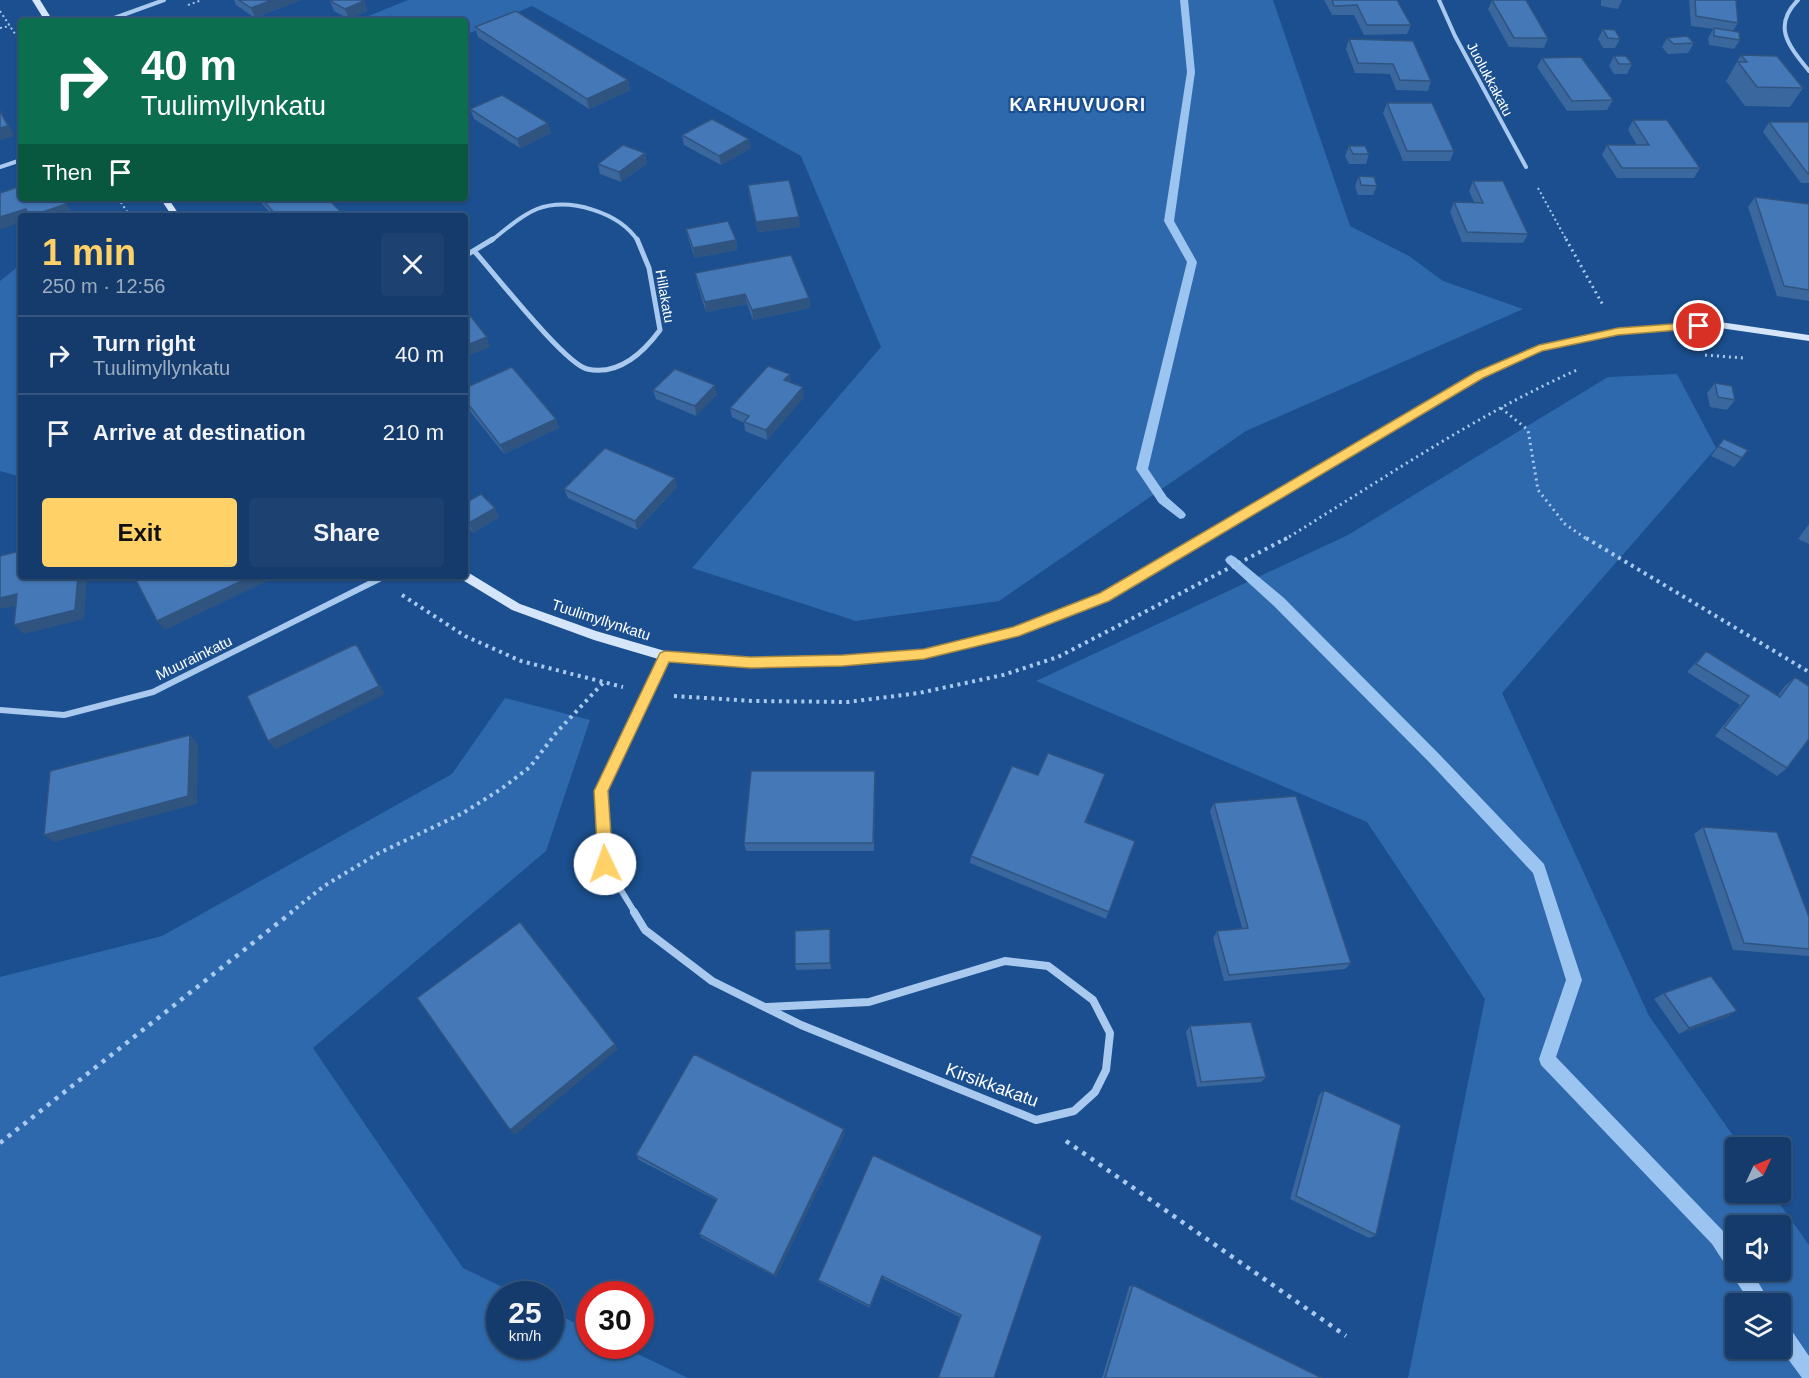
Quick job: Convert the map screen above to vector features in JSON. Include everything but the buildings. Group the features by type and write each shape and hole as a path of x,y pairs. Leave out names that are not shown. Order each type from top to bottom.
{"street":[{"path":"36,0 47,18"},
{"path":"114,18 164,0"},
{"name":"Juolukkakatu","path":"1439,0 1455,36 1526,167"},
{"path":"1798,0 1787,8 1783,22 1788,45 1809,71"},
{"path":"0,167 18,161"},
{"name":"Hillakatu","path":"468,255 513,223 548,206 582,207 610,216 637,237 647,260 657,302 660,330 648,346 619,368 586,369 561,351 475,252"},
{"name":"Tuulimyllynkatu","path":"468,578 516,607 594,635 665,656 750,662 843,660 924,654 1014,632 1104,597 1479,375 1539,348 1618,331 1720,324 1809,338"},
{"name":"Muurainkatu","path":"0,710 64,715 153,692 381,579"},
{"name":"Kirsikkakatu","path":"665,656 601,791 605,864 645,930 712,981 801,1025 1036,1120 1074,1111 1095,1092 1106,1070 1110,1033 1093,1000 1048,966 1005,961 869,1002 767,1007"}],"path":[{"path":"0,10 18,38"},
{"path":"0,28 10,26"},
{"path":"1526,167 1618,331"},
{"path":"1700,355 1748,358"},
{"path":"384,579 465,636 521,661 646,693 753,701 848,702 929,691 1003,675 1058,657 1279,543 1501,408 1581,368"},
{"path":"1501,408 1528,430 1538,490 1565,524 1601,549 1809,672"},
{"path":"0,1143 324,886 377,854 463,813 530,767 556,733 604,682"},
{"path":"1036,1120 1346,1336"}],"shaded area":[{"path":"408,0 1273,0 1350,226 1409,256 1443,281 1523,309 1246,431 999,601 856,621 692,568 881,347 801,156 532,6 468,34 468,18 363,18"},
{"path":"18,266 18,476 0,471 0,281"},
{"path":"1677,374 1716,448 1502,693 1649,1016 1734,1137 1725,1137 1725,1203 1779,1203 1788,1215 1725,1215 1725,1281 1791,1281 1791,1220 1809,1245 1809,1378 1408,1378 1485,999 1367,822 1036,681 1348,535 1608,377"},
{"path":"505,698 590,720 546,851 313,1048 463,1268 490,1281 486,1281 486,1359 564,1359 564,1318 576,1324 576,1359 648,1359 688,1378 0,1378 0,977 162,936 452,774"}],"waterway":[{"path":"1180,515 1163,500 1142,469 1192,262 1169,221 1191,72 1184,0"},
{"path":"1231,560 1279,602 1435,759 1539,869 1574,980 1547,1059 1718,1238 1725,1248"},
{"path":"1747,1281 1755,1293"},
{"path":"1791,1347 1809,1372"}],"district":[{"name":"KARHUVUORI","path":"1078,105"}],"route":[{"path":"605,864 601,791 665,656 750,662 843,660 924,654 1014,632 1104,597 1479,375 1539,348 1618,331 1699,326"}]}
